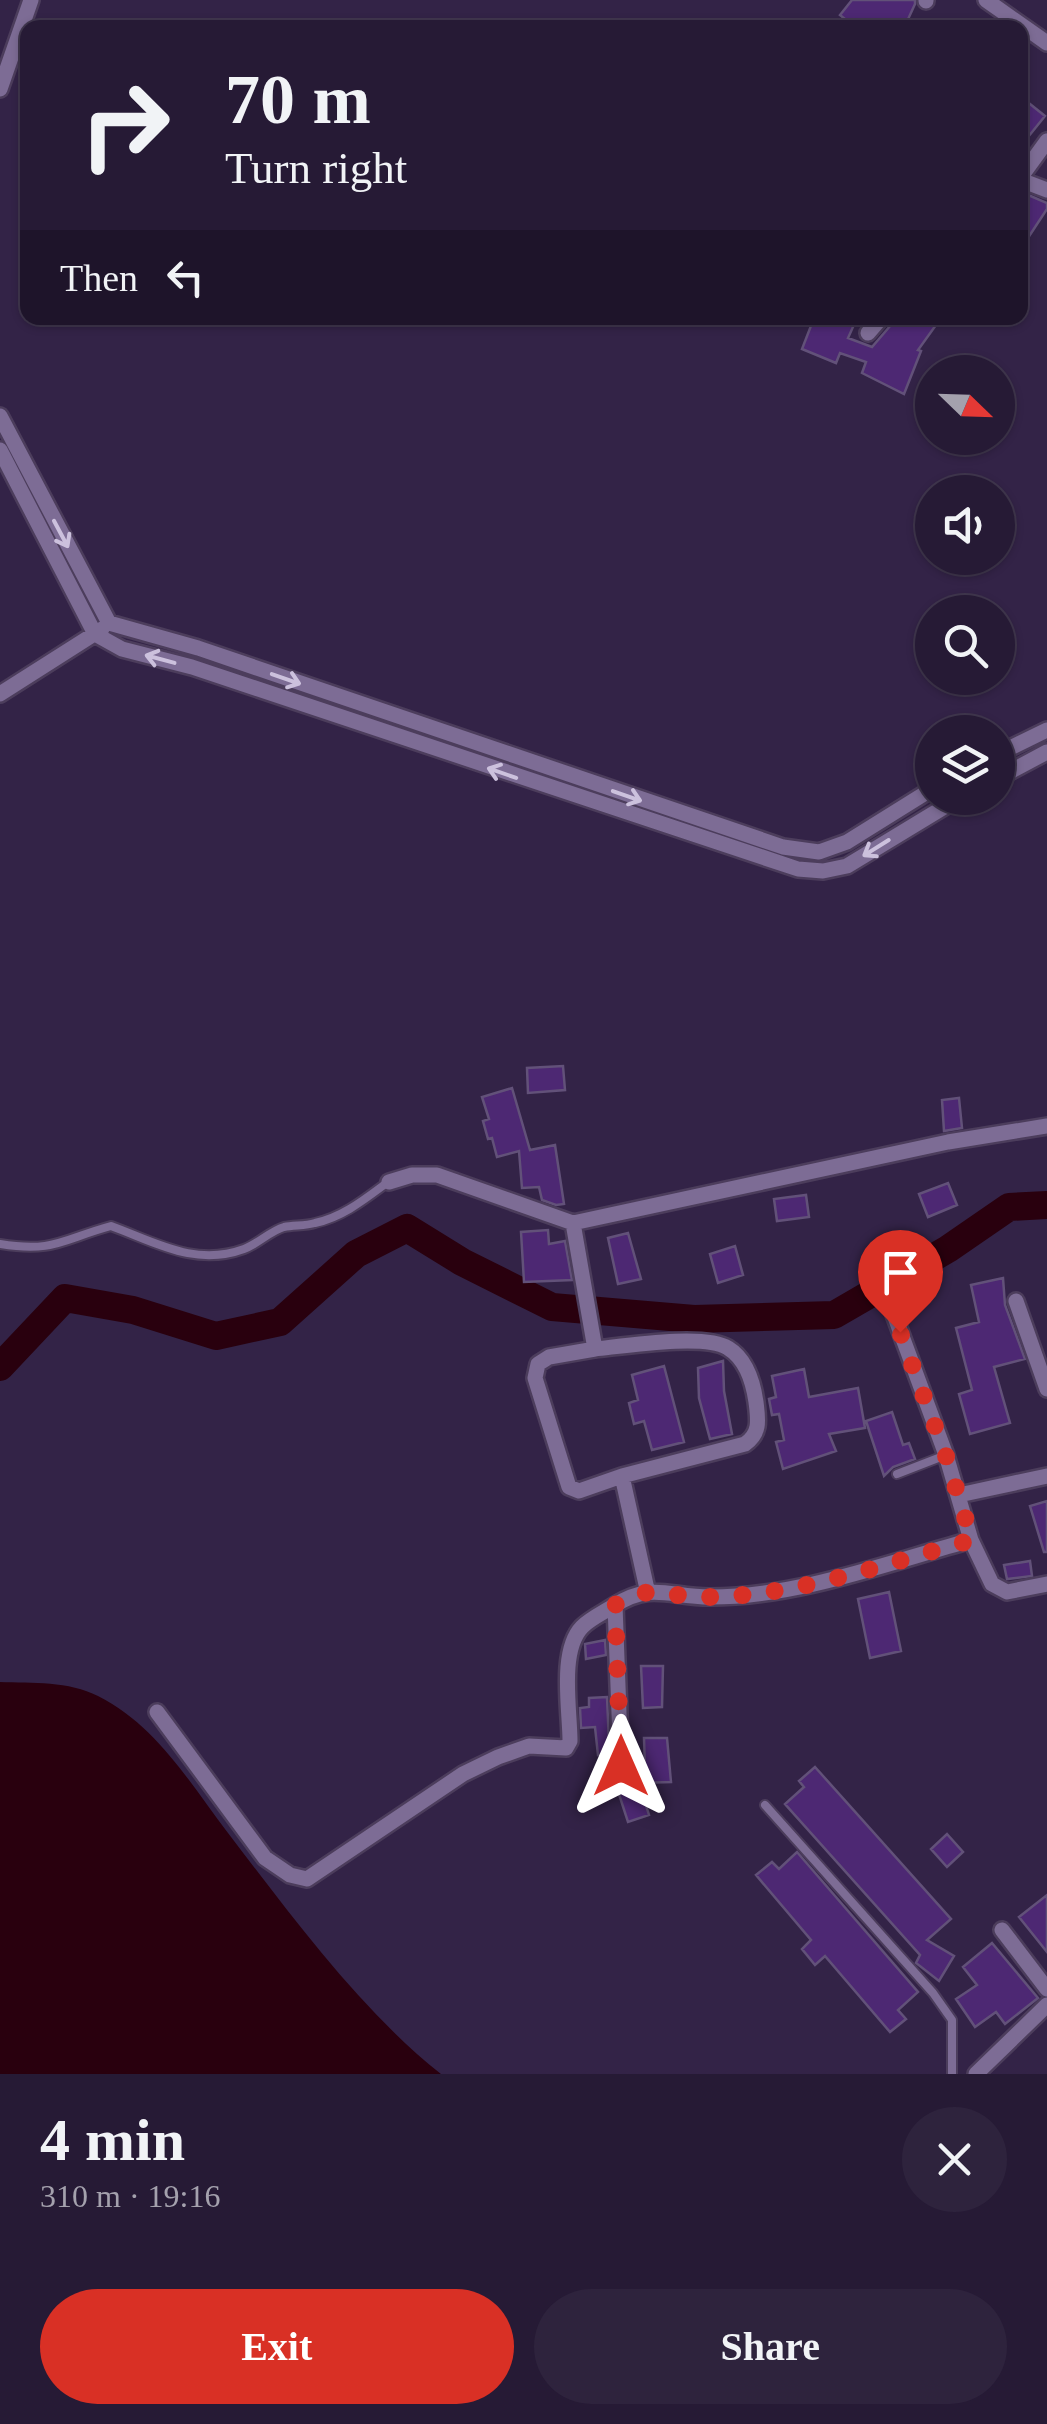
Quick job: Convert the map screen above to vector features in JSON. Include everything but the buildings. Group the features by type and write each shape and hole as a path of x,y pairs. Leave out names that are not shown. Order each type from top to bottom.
{"street":[{"path":"986,0 1014,20"},
{"path":"0,89 20,35"},
{"path":"0,42 17,45"},
{"path":"1028,169 1047,141"},
{"path":"868,334 875,325"},
{"path":"0,416 23,477 95,634 122,649 192,668 798,869 823,871 847,866 927,815"},
{"path":"0,450 23,477 109,622 198,648 783,847 819,852 848,842 915,800"},
{"path":"0,488 23,477"},
{"path":"0,694 109,622"},
{"path":"192,668 198,648"},
{"path":"1015,746 1047,730"},
{"path":"1015,769 1047,752"},
{"path":"558,792 565,774"},
{"path":"388,1182 412,1174 437,1175 573,1223 948,1142 1047,1126"},
{"path":"573,1223 595,1349"},
{"path":"889,1301 972,1540 992,1584 1007,1592 1047,1584"},
{"path":"1016,1301 1047,1389"},
{"path":"680,1341 720,1344 742,1360 754,1383 759,1422 752,1439 579,1490 569,1487 535,1378 538,1364 549,1357 595,1349 680,1341"},
{"path":"622,1476 647,1590"},
{"path":"959,1495 1047,1476"},
{"path":"157,1712 265,1858 290,1875 307,1879 463,1774 529,1746 566,1748 570,1741 572,1640 584,1624 615,1605 647,1590 680,1596 735,1597 781,1590 972,1540"},
{"path":"615,1605 621,1766"},
{"path":"1002,1930 1047,1989"},
{"path":"976,2074 1047,2006"}],"lane":[{"path":"0,1244 29,1249 55,1246 111,1226 169,1250 216,1255 242,1250 288,1226 313,1224 340,1215 388,1182"},
{"path":"897,1474 946,1456"},
{"path":"765,1806 934,1993 952,2020 952,2074"}],"shaded area":[{"path":"0,1682 50,1684 98,1696 119,1708 155,1739 328,1960 383,2021 441,2074 0,2074"}],"waterway":[{"path":"0,1367 65,1298 133,1310 216,1336 280,1322 356,1254 407,1228 462,1262 552,1307 694,1319 834,1315 948,1249 1009,1207 1047,1205"}],"route":[{"path":"621,1766 615,1605 647,1590 690,1597 735,1597 781,1590 972,1540 900,1332"}]}
